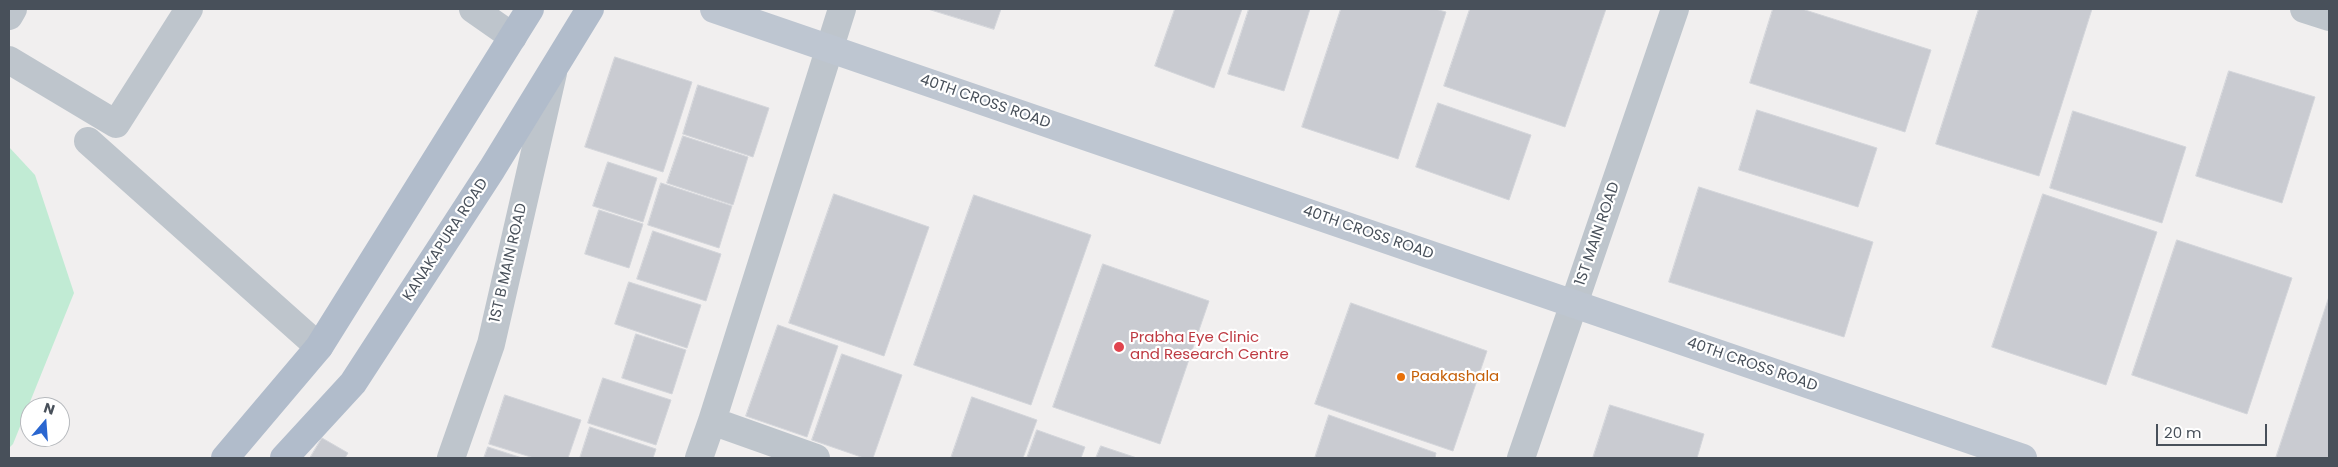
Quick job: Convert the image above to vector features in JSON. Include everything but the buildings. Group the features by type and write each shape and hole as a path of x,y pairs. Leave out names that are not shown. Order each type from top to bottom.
{"main road":[{"path":"225,458 319,348 530,9"},
{"name":"KANAKAPURA ROAD","path":"284,458 353,383 492,168 590,9"}],"street":[{"path":"9,16 13,9"},
{"path":"9,60 116,124 190,9"},
{"path":"473,9 514,37"},
{"name":"40TH CROSS ROAD","path":"714,9 2023,458"},
{"path":"698,458 712,421 828,48 842,9"},
{"name":"1ST MAIN ROAD","path":"1521,458 1675,9"},
{"path":"2304,9 2329,17"},
{"name":"1ST B MAIN ROAD","path":"451,458 491,344 555,65"},
{"path":"88,141 319,348"},
{"path":"712,421 816,458"}],"green space":[{"path":"9,147 35,175 74,293 32,397 20,397 20,427 13,444 9,448"}],"place":[{"name":"Prabha Eye Clinic and Research Centre","path":"1119,347"},
{"name":"Paakashala","path":"1401,377"}]}
